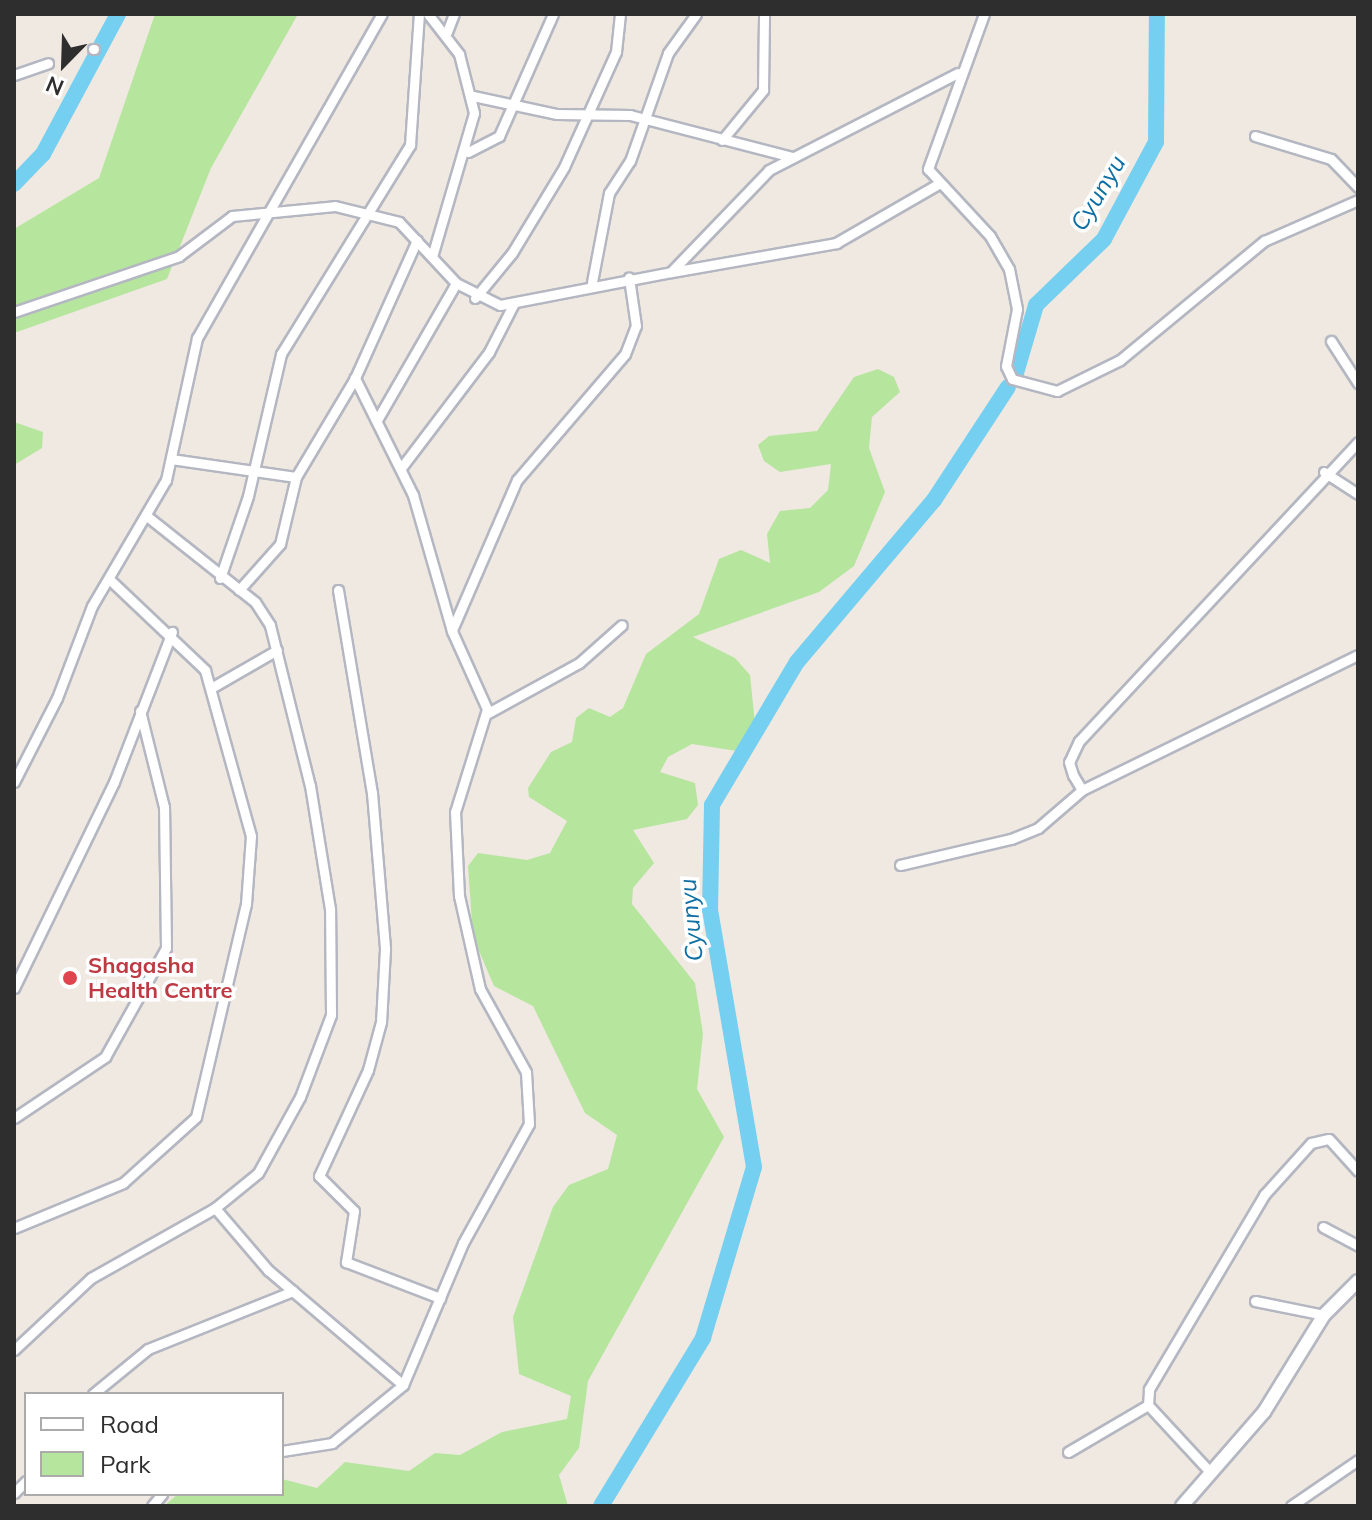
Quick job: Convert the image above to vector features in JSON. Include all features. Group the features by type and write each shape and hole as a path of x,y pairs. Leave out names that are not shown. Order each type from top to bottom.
{"main road":[{"path":"1182,1506 1264,1412 1324,1315 1358,1281"}],"street":[{"path":"14,782 110,580 148,517 171,459 197,338 382,14"},
{"path":"220,578 281,354 375,211 415,127 419,14"},
{"path":"428,14 447,32 473,96 468,152 432,257"},
{"path":"447,32 454,14"},
{"path":"468,152 494,142 516,105 553,14"},
{"path":"475,298 554,186 583,116 616,52 620,14"},
{"path":"592,282 609,193 630,161 641,117 668,53 696,14"},
{"path":"722,140 763,90 764,14"},
{"path":"984,14 958,73 929,156 938,184 990,236 1009,269 1017,309 1007,375 1048,392 1120,360 1290,225 1358,200"},
{"path":"14,75 48,63"},
{"path":"671,272 769,170 958,73"},
{"path":"473,96 583,116 641,117 792,157"},
{"path":"1255,136 1331,159 1358,187"},
{"path":"14,312 179,256 232,216 335,206 375,211 417,240 456,283 475,298 513,305 592,282 671,272 836,243 938,184"},
{"path":"239,590 284,536 296,477 355,378 417,240"},
{"path":"452,631 517,480 625,354 636,326 629,278"},
{"path":"377,420 456,283"},
{"path":"401,468 489,352 513,305"},
{"path":"1331,341 1358,383"},
{"path":"284,1451 332,1443 403,1385 440,1298 529,1124 526,1072 480,989 459,896 455,812 488,713 452,631 401,468 355,378"},
{"path":"1082,790 1071,751 1324,472 1358,442"},
{"path":"171,459 296,477"},
{"path":"1324,472 1358,494"},
{"path":"14,1350 91,1278 215,1208 267,1162 331,1015 330,909 277,650 263,612 148,517"},
{"path":"14,1228 123,1183 174,1141 201,1103 246,904 251,836 211,688 200,660 110,580"},
{"path":"338,590 372,793 385,949 381,1022 368,1070 319,1176 354,1211 346,1262 440,1298"},
{"path":"488,713 579,663 622,625"},
{"path":"14,988 140,711 172,632"},
{"path":"211,688 277,650"},
{"path":"900,865 1011,839 1038,828 1082,790 1358,655"},
{"path":"14,1118 105,1057 166,948 163,794 140,711"},
{"path":"1211,1473 1148,1405 1149,1389 1279,1177 1323,1137 1358,1171"},
{"path":"215,1208 293,1291 403,1385"},
{"path":"1323,1227 1358,1246"},
{"path":"95,1392 148,1349 293,1291"},
{"path":"1255,1301 1324,1315"},
{"path":"1068,1452 1148,1405"},
{"path":"1291,1506 1358,1460"}],"green space":[{"path":"155,14 298,14 211,168 167,279 14,333 14,229 99,178"},
{"path":"878,369 894,377 900,392 872,417 869,448 885,492 854,566 819,592 693,637 735,658 750,675 757,743 743,752 692,744 668,757 660,772 695,783 698,805 687,819 633,830 654,863 633,888 632,904 695,983 703,1034 697,1089 724,1137 588,1381 579,1448 559,1475 568,1506 164,1506 176,1496 284,1496 284,1480 317,1488 345,1462 409,1471 435,1453 460,1455 502,1432 567,1419 571,1396 519,1374 513,1317 553,1207 569,1185 608,1169 617,1135 585,1113 533,1006 494,986 473,937 468,866 478,853 527,860 550,853 567,821 529,797 528,788 551,752 572,742 576,718 589,708 610,717 623,708 646,654 699,614 719,559 741,550 770,563 767,534 780,511 810,508 828,490 831,464 780,472 764,461 758,445 769,436 817,431 854,377"},
{"path":"14,422 43,432 42,448 14,465"}],"waterway":[{"path":"14,184 43,154 118,14"},
{"name":"Cyunyu","path":"1016,373 1036,305 1104,239 1156,142 1157,14"},
{"name":"Cyunyu","path":"601,1506 703,1338 754,1167 710,910 712,805 797,662 934,500 1008,387"}],"place":[{"name":"Shagasha Health Centre","path":"70,978"}]}
